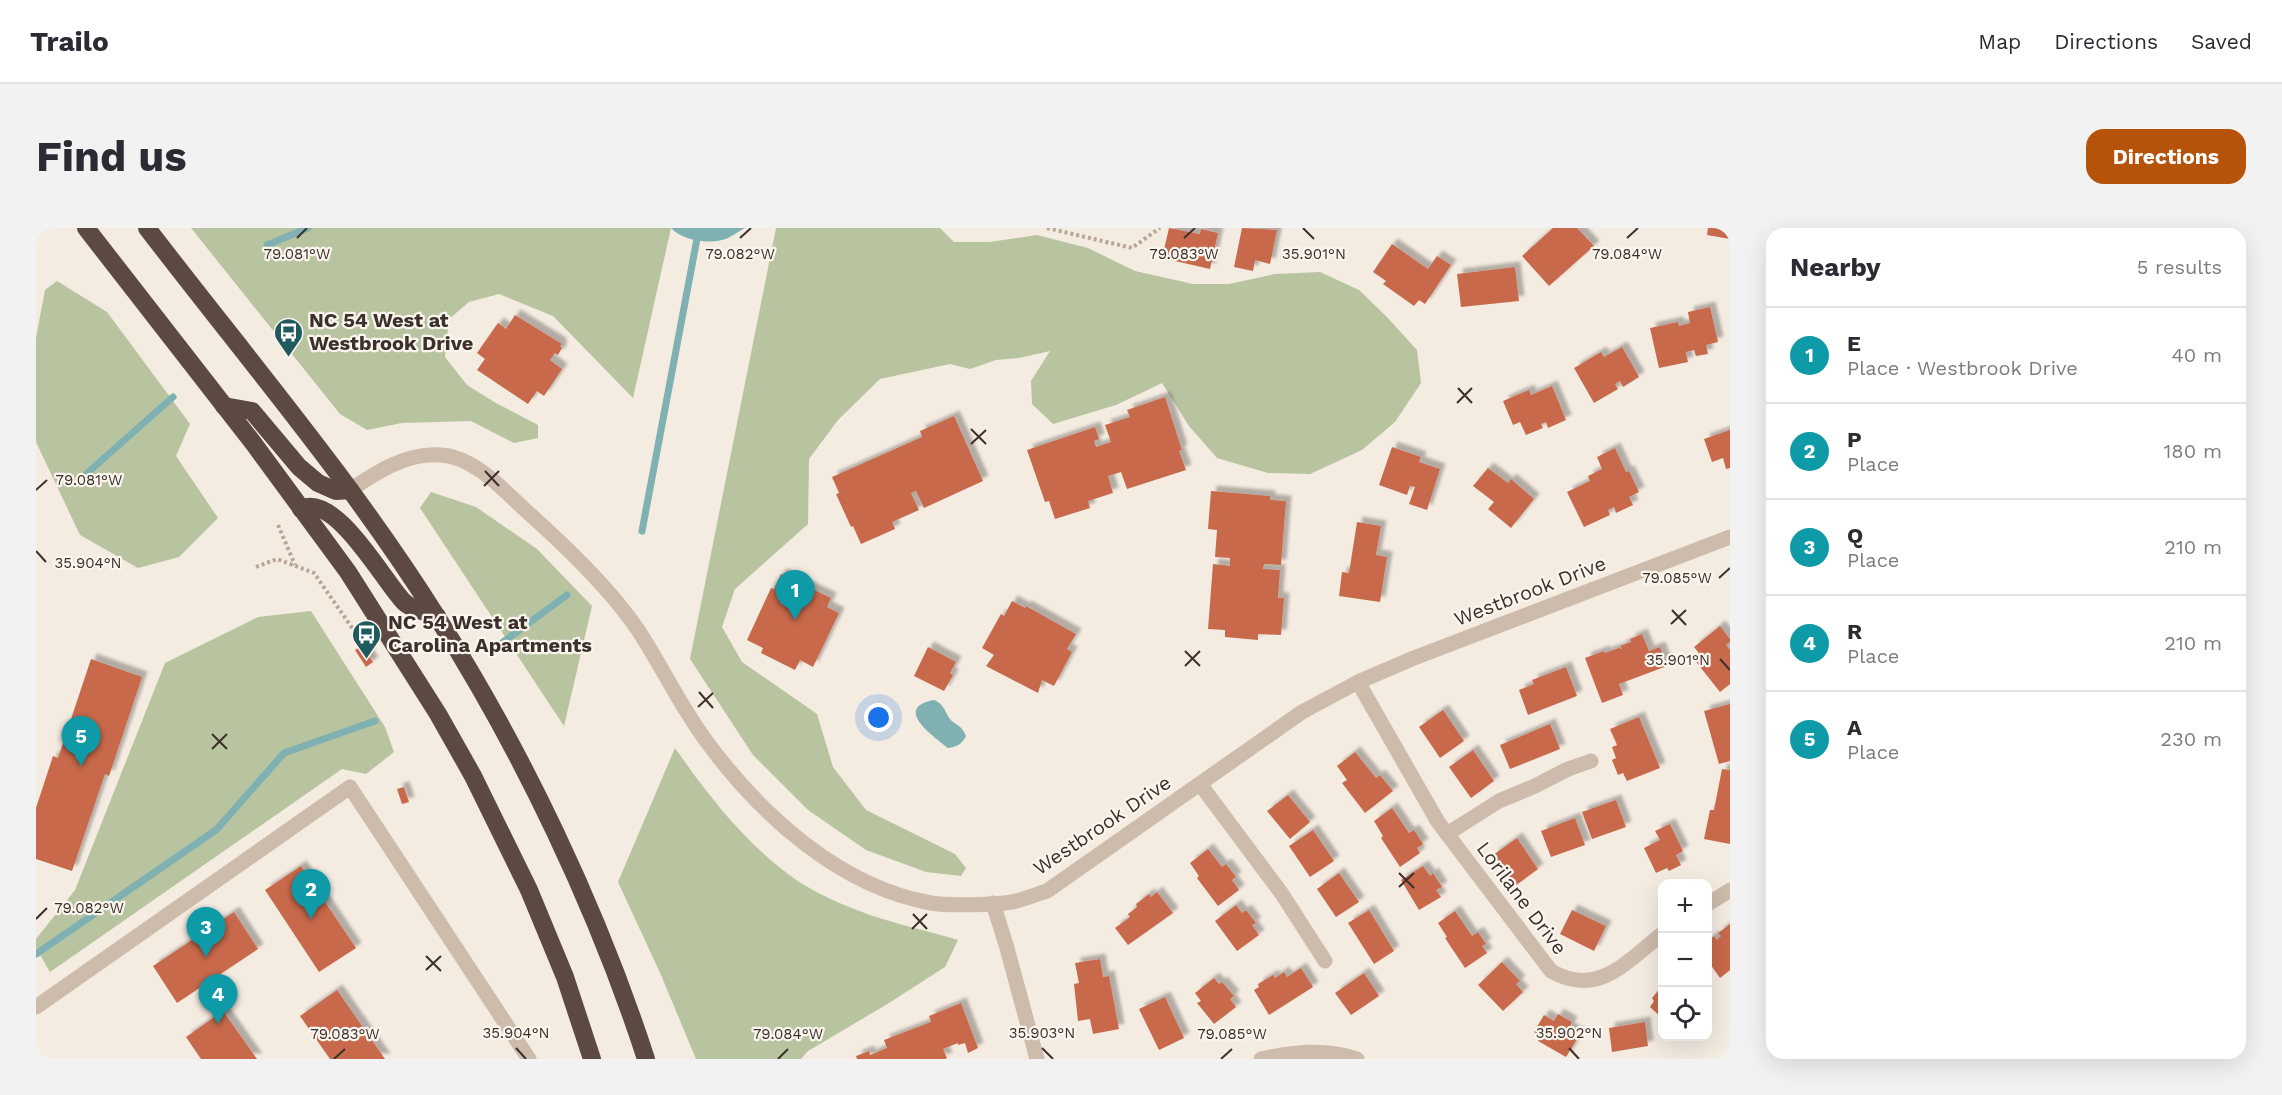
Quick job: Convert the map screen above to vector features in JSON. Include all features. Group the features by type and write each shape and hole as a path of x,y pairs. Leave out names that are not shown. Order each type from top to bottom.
{"highway":[{"path":"86,228 301,509 354,581 402,654 459,750 529,890 565,977 592,1059"},
{"path":"147,228 350,490 437,616 515,753 586,899 646,1059"},
{"path":"224,406 252,411 299,467 318,483 336,491 350,490"},
{"path":"301,509 316,507 332,515 353,537 405,604 437,616"}],"street":[{"name":"Westbrook Drive","path":"350,490 382,469 404,460 441,454 466,461 500,486 564,545 600,584 637,629 708,744 740,783 793,833 833,862 872,885 932,903 1014,902 1047,891 1302,712 1358,682 1414,658 1730,537"},
{"name":"Lorilane Drive","path":"1358,682 1438,822 1551,971 1574,982 1594,981 1608,975 1658,937"},
{"name":"Lorilane Drive","path":"1447,834 1499,801 1568,769 1591,761"},
{"path":"1200,784 1282,894 1325,962"},
{"path":"36,1007 350,787 529,1059"},
{"path":"1712,901 1730,890"},
{"path":"993,903 1037,1059"},
{"path":"1261,1059 1289,1053 1316,1052 1357,1059"}],"path":[{"path":"1047,228 1132,248 1160,228"},
{"path":"278,525 295,566"},
{"path":"256,567 277,559 314,573 373,658"}],"green space":[{"path":"191,228 671,228 633,398 553,316 499,294 469,302 449,319 445,357 467,385 538,425 538,438 514,443 471,421 402,423 367,430 340,414"},
{"path":"776,228 940,228 954,242 990,242 1037,235 1088,248 1135,271 1193,284 1229,284 1275,274 1320,272 1359,290 1417,350 1421,383 1395,422 1362,450 1310,474 1268,473 1217,458 1189,426 1162,383 1116,405 1053,424 1032,404 1031,381 1050,351 1019,358 996,360 970,369 950,364 880,379 838,420 809,459 808,524 735,589 722,627 742,662 817,714 833,767 866,810 955,854 966,868 961,876 926,872 866,850 808,810 753,755 690,659"},
{"path":"57,281 107,312 190,424 176,456 218,518 179,557 138,568 80,535 36,442 36,338 45,290"},
{"path":"431,492 476,507 537,549 592,606 564,726 420,508"},
{"path":"311,611 385,727 394,752 366,774 342,769 50,972 36,948 36,939 75,890 165,663 258,617"},
{"path":"675,748 713,799 741,831 797,881 828,898 870,915 958,940 945,967 808,1051 801,1059 696,1059 661,975 618,882"}],"water":[{"path":"671,228 745,228 722,240 706,241 690,239"},
{"path":"934,700 965,733 966,736 957,746 948,748 927,731 916,716 916,709"}],"building":[{"path":"1169,228 1200,234 1201,229 1218,233 1210,269 1162,258"},
{"path":"1242,228 1277,230 1270,264 1255,260 1253,271 1234,267"},
{"path":"1553,228 1577,228 1594,246 1549,286 1522,256"},
{"path":"1708,228 1730,228 1730,239 1707,235"},
{"path":"1392,244 1428,269 1437,256 1451,265 1425,304 1419,300 1414,306 1383,284 1386,281 1373,272"},
{"path":"1515,267 1519,301 1461,307 1457,274"},
{"path":"1710,307 1718,342 1706,345 1708,354 1696,356 1694,350 1686,352 1688,362 1659,368 1650,328 1678,322 1679,326 1690,323 1688,312"},
{"path":"515,315 562,344 558,355 555,353 550,360 562,369 544,396 537,391 528,404 477,370 485,359 477,353 498,323 506,329"},
{"path":"1622,347 1639,377 1623,387 1620,381 1615,384 1618,389 1594,403 1574,368 1601,352 1604,357"},
{"path":"1552,386 1566,420 1548,428 1546,422 1541,424 1543,428 1526,435 1520,422 1513,425 1503,401 1529,390 1531,395"},
{"path":"1165,397 1186,470 1127,489 1121,472 1108,476 1113,493 1088,501 1090,508 1055,519 1049,501 1045,502 1027,450 1095,427 1099,439 1094,441 1096,447 1111,442 1105,425 1130,417 1127,410"},
{"path":"954,416 983,481 924,508 916,491 911,493 919,510 892,522 895,529 861,544 836,494 839,493 832,477 922,437 920,431"},
{"path":"1730,430 1730,468 1726,469 1723,458 1712,462 1704,439"},
{"path":"1392,447 1421,457 1419,462 1440,469 1427,510 1409,504 1415,487 1410,486 1407,495 1379,485"},
{"path":"1615,448 1626,472 1629,471 1639,492 1629,497 1633,505 1616,513 1614,507 1608,510 1610,515 1584,527 1567,492 1590,481 1588,476 1602,469 1597,457"},
{"path":"1488,468 1508,483 1511,479 1534,499 1511,528 1488,509 1494,502 1473,486"},
{"path":"1211,491 1270,496 1270,500 1286,501 1281,565 1264,564 1263,569 1280,570 1278,598 1284,598 1281,635 1258,634 1258,640 1225,637 1225,630 1208,629 1213,564 1230,566 1230,558 1215,557 1217,530 1208,529"},
{"path":"1357,522 1381,526 1376,555 1387,557 1380,602 1339,596 1342,572 1349,573"},
{"path":"781,574 831,598 827,607 839,613 813,667 800,660 795,670 761,653 763,648 747,640 771,588 774,589"},
{"path":"1012,601 1025,608 1026,606 1076,634 1067,649 1072,652 1054,686 1042,680 1038,693 986,666 994,655 982,648 1001,614 1004,616"},
{"path":"1720,626 1730,639 1726,645 1730,650 1730,684 1720,692 1693,658 1699,653 1694,647"},
{"path":"1642,634 1649,651 1660,647 1667,666 1619,684 1623,695 1602,703 1585,658 1604,651 1605,653 1622,649 1620,646"},
{"path":"362,646 373,662 366,667 355,650"},
{"path":"928,647 956,662 950,673 953,675 944,691 914,676"},
{"path":"91,659 142,677 109,776 105,774 72,871 36,859 36,808 53,756 58,758"},
{"path":"1566,667 1577,696 1528,715 1519,690 1534,684 1532,680"},
{"path":"1730,704 1730,761 1719,764 1704,711"},
{"path":"1443,710 1464,741 1440,758 1419,727"},
{"path":"1639,717 1660,768 1627,781 1623,773 1618,775 1612,760 1616,758 1612,747 1617,745 1610,729"},
{"path":"1550,724 1560,749 1510,769 1500,745"},
{"path":"1473,750 1494,781 1471,798 1449,767"},
{"path":"1355,752 1376,778 1380,775 1393,791 1365,813 1342,783 1347,780 1337,766"},
{"path":"1722,769 1730,770 1730,844 1704,839 1710,810 1714,810"},
{"path":"404,787 409,802 402,804 397,789"},
{"path":"1288,795 1310,822 1290,839 1267,811"},
{"path":"1616,800 1626,827 1592,839 1582,812"},
{"path":"1392,808 1409,833 1414,830 1423,844 1417,848 1420,853 1400,867 1381,838 1383,836 1374,821"},
{"path":"1575,818 1585,845 1551,857 1541,831"},
{"path":"1670,824 1683,851 1676,855 1681,865 1669,871 1667,868 1656,873 1644,848 1660,840 1655,831"},
{"path":"1313,830 1334,861 1310,877 1289,846"},
{"path":"1517,838 1538,869 1515,886 1493,855"},
{"path":"1208,849 1222,867 1226,864 1236,877 1232,880 1239,890 1218,906 1197,878 1199,876 1190,863"},
{"path":"301,866 356,948 319,972 265,890"},
{"path":"1423,866 1430,876 1433,873 1442,887 1436,890 1441,897 1419,910 1401,880"},
{"path":"1339,873 1359,902 1336,917 1317,889"},
{"path":"1157,892 1173,913 1128,945 1115,928 1130,917 1128,914 1137,907 1136,904 1149,894 1151,897"},
{"path":"1236,905 1242,913 1246,910 1256,923 1252,925 1259,935 1237,951 1215,921"},
{"path":"1369,910 1394,951 1374,964 1348,923"},
{"path":"1572,910 1606,926 1594,951 1560,934"},
{"path":"1455,911 1472,936 1478,932 1486,944 1482,946 1487,953 1465,968 1438,923"},
{"path":"234,912 258,949 177,1003 153,966"},
{"path":"1730,924 1730,970 1720,978 1712,967 1712,937 1714,936 1717,940 1721,936 1718,933"},
{"path":"1100,959 1103,977 1109,976 1119,1029 1093,1034 1090,1019 1078,1021 1074,984 1079,983 1075,963"},
{"path":"1502,962 1520,981 1516,984 1523,992 1503,1011 1478,985"},
{"path":"1301,968 1313,987 1269,1015 1254,990 1259,987 1258,984 1273,975 1275,978 1284,972 1287,977"},
{"path":"1364,973 1379,996 1351,1015 1335,993"},
{"path":"1214,978 1219,984 1222,982 1234,996 1230,999 1236,1007 1214,1024 1197,1003 1201,1001 1195,993"},
{"path":"337,990 385,1059 330,1059 300,1016"},
{"path":"1658,991 1658,1014 1650,1007 1654,1001 1652,998"},
{"path":"1165,997 1184,1038 1159,1050 1139,1009"},
{"path":"961,1003 978,1048 968,1053 965,1043 958,1045 958,1043 943,1049 947,1058 945,1059 857,1059 856,1056 869,1051 870,1055 887,1048 884,1040 931,1022 929,1016"},
{"path":"223,1011 257,1059 201,1059 186,1037"},
{"path":"1558,1014 1572,1022 1569,1028 1580,1034 1566,1057 1538,1041 1541,1036 1534,1032 1544,1015 1554,1021"},
{"path":"1645,1022 1648,1046 1612,1052 1609,1028"}],"waterway":[{"path":"267,245 308,228"},
{"path":"642,531 699,228"},
{"path":"85,475 173,397"},
{"path":"499,645 567,595"},
{"path":"36,954 216,830 284,753 375,721"}],"place":[{"name":"NC 54 West at Westbrook Drive","path":"288,358"},
{"name":"E","path":"795,620"},
{"name":"NC 54 West at Carolina Apartments","path":"367,660"},
{"name":"A","path":"81,766"},
{"name":"P","path":"311,919"},
{"name":"Q","path":"206,957"},
{"name":"R","path":"218,1024"}]}
